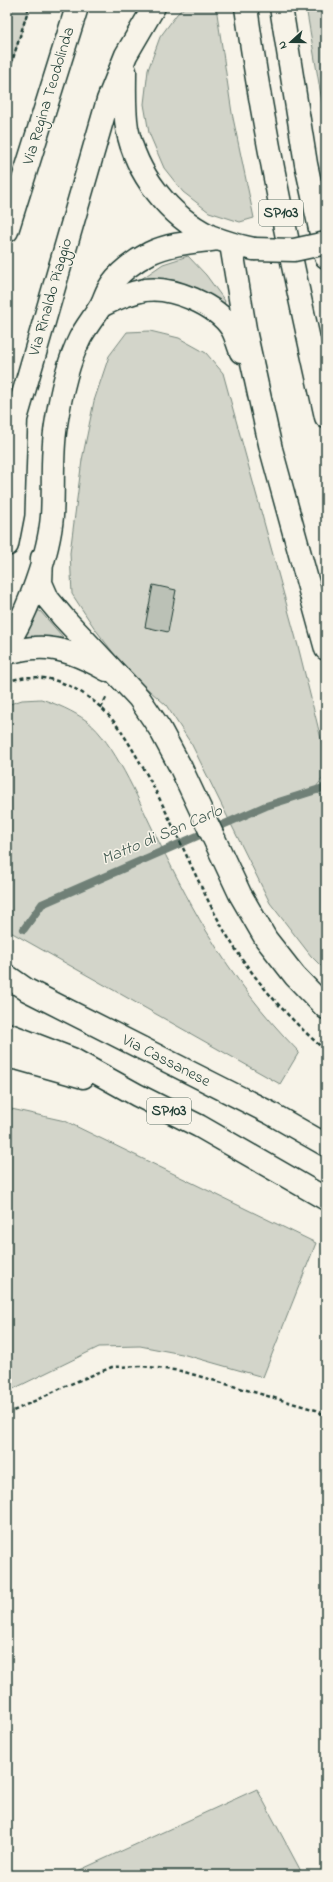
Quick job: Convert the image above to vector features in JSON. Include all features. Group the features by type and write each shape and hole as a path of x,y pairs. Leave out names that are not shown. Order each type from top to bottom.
{"main road":[{"name":"Via Regina Teodolinda","path":"7,231 77,7"},
{"name":"Via Rinaldo Piaggio","path":"7,545 14,514 16,419 108,100 126,55 154,7"},
{"name":"SP103","path":"246,7 261,109 281,210 326,417"},
{"name":"SP103","path":"281,7 304,156 326,257"},
{"path":"126,55 124,102 128,129 135,154 147,178 163,200 194,226 225,242 254,249 294,250 326,243"},
{"path":"7,644 24,612 49,536 52,516 53,455 56,426 61,399 80,338 101,306 109,287 118,275 146,255 176,245 225,242"},
{"path":"225,242 271,449 326,649"},
{"path":"101,306 128,294 158,290 188,297 202,303 213,310 231,329 259,395"},
{"path":"42,558 41,582 48,599 139,698 160,729 181,768 240,894 266,939 295,976 326,1008"},
{"path":"7,653 34,648 53,649 88,659 120,678"},
{"name":"Via Cassanese","path":"7,976 27,990 270,1113 326,1145"},
{"name":"SP103","path":"7,1034 72,1059 137,1095 198,1126 325,1199"},
{"path":"7,1057 67,1072 137,1095"}],"path":[{"path":"7,78 29,7"},
{"path":"9,682 31,677 51,680 65,684 84,694 101,708 115,723 128,741 171,820 195,871"},
{"path":"7,1414 68,1385 112,1367 142,1366 181,1371 316,1410 326,1416"}],"shaded area":[{"path":"7,7 29,7 7,78"},
{"path":"185,7 216,7 232,113 254,218 240,222 209,212 183,192 164,168 149,133 144,104 148,70 160,37 177,14"},
{"path":"306,7 326,7 326,125"},
{"path":"188,256 206,275 225,301 224,305 137,282 163,264"},
{"path":"150,331 179,338 206,353 223,373 298,646 326,759 326,774 313,791 326,797 326,971 311,956 270,903 192,745 166,705 128,672 95,629 72,594 70,553 82,460 94,401 109,356 127,332"},
{"path":"37,611 40,611 63,637 61,639 24,638"},
{"path":"41,699 65,708 87,721 97,730 116,757 133,787 186,894 217,948 249,995 299,1052 280,1084 7,930 7,705 22,700"},
{"path":"7,1108 65,1121 316,1243 263,1377 182,1354 140,1346 99,1347 7,1392"},
{"path":"257,1789 303,1875 69,1875"}],"building":[{"path":"153,585 176,590 168,632 145,627"}],"waterway":[{"name":"Matto di San Carlo","path":"24,929 42,904 266,806 326,787"}]}
